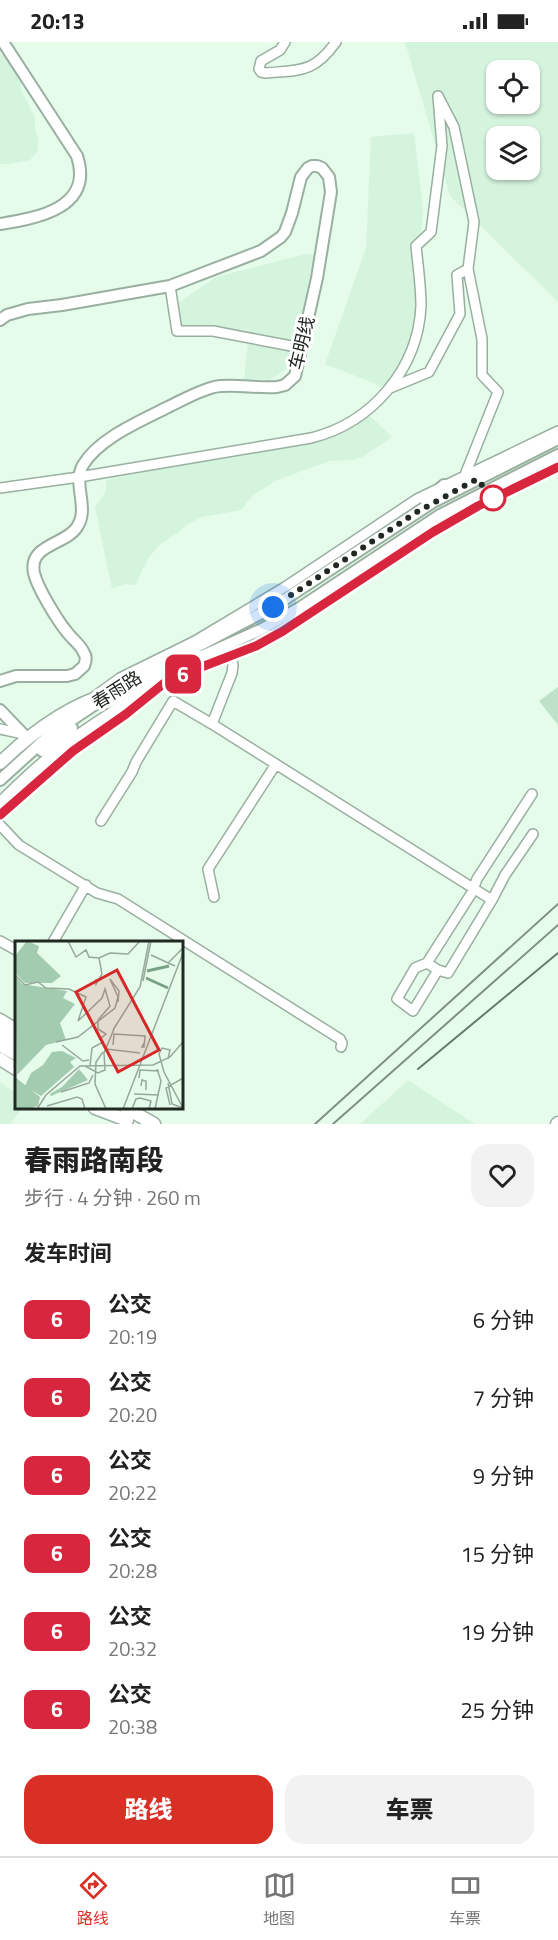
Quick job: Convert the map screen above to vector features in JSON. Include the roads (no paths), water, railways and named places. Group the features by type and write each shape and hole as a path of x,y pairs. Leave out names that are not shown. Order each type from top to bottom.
{"highway":[{"path":"0,804 33,772 66,745 200,657"},
{"path":"0,763 28,734 89,699 111,693"},
{"path":"0,1020 15,1026"},
{"path":"0,1033 15,1041"},
{"path":"0,1045 15,1053"},
{"path":"0,1059 15,1068"},
{"path":"105,1109 129,1114"},
{"path":"113,1109 154,1124"}],"main road":[{"path":"0,224 36,218 60,206 76,191 82,171 78,156 3,42"},
{"name":"车明线","path":"0,320 28,309 170,286 249,257 282,237 288,228 301,177 312,166 322,168 329,177 331,192 317,278 295,376 285,385 268,388 220,386 198,392 114,436 88,459 79,477"},
{"name":"春雨路","path":"0,780 52,734 111,693 298,592 402,521 450,493 558,439"},
{"name":"春雨路","path":"0,790 35,757 95,712 137,686 270,625 432,520 558,455"},
{"path":"0,681 16,676 67,676 75,674 86,661 83,649 66,632 33,571 38,553 72,533 80,522 82,508 79,477"},
{"path":"402,521 444,485"},
{"path":"195,641 236,627"},
{"path":"0,710 28,734"}],"street":[{"path":"285,42 280,50 261,61 259,69 261,72 305,69 319,62 336,42"},
{"path":"0,488 290,443 328,434 366,412 390,388 410,353 419,321 420,288 416,246 431,232 442,146 438,96 454,127 474,222 468,269 482,339 482,375 498,392 465,475"},
{"path":"390,388 429,372 460,314 457,275 468,269"},
{"path":"170,286 177,331 213,331 302,348"},
{"path":"89,699 120,678 195,641 285,587 397,511 444,485 558,431"},
{"path":"0,814 73,751 126,714 168,680 256,646 303,619 394,556 447,523 558,467"},
{"path":"212,724 232,673 231,654"},
{"path":"101,821 173,701 492,900"},
{"path":"0,729 28,734"},
{"path":"0,756 28,734"},
{"path":"214,897 208,869 276,764"},
{"path":"438,970 413,1011 397,999 415,968 427,963 532,794"},
{"path":"0,825 19,845 97,893 118,899 340,1039 341,1047"},
{"path":"427,963 448,973 505,875 533,834"},
{"path":"54,941 86,885"},
{"path":"0,941 15,949"}],"waterway":[{"path":"418,1069 558,953"}],"railway":[{"path":"315,1124 558,904"},
{"path":"333,1124 558,925"}]}
